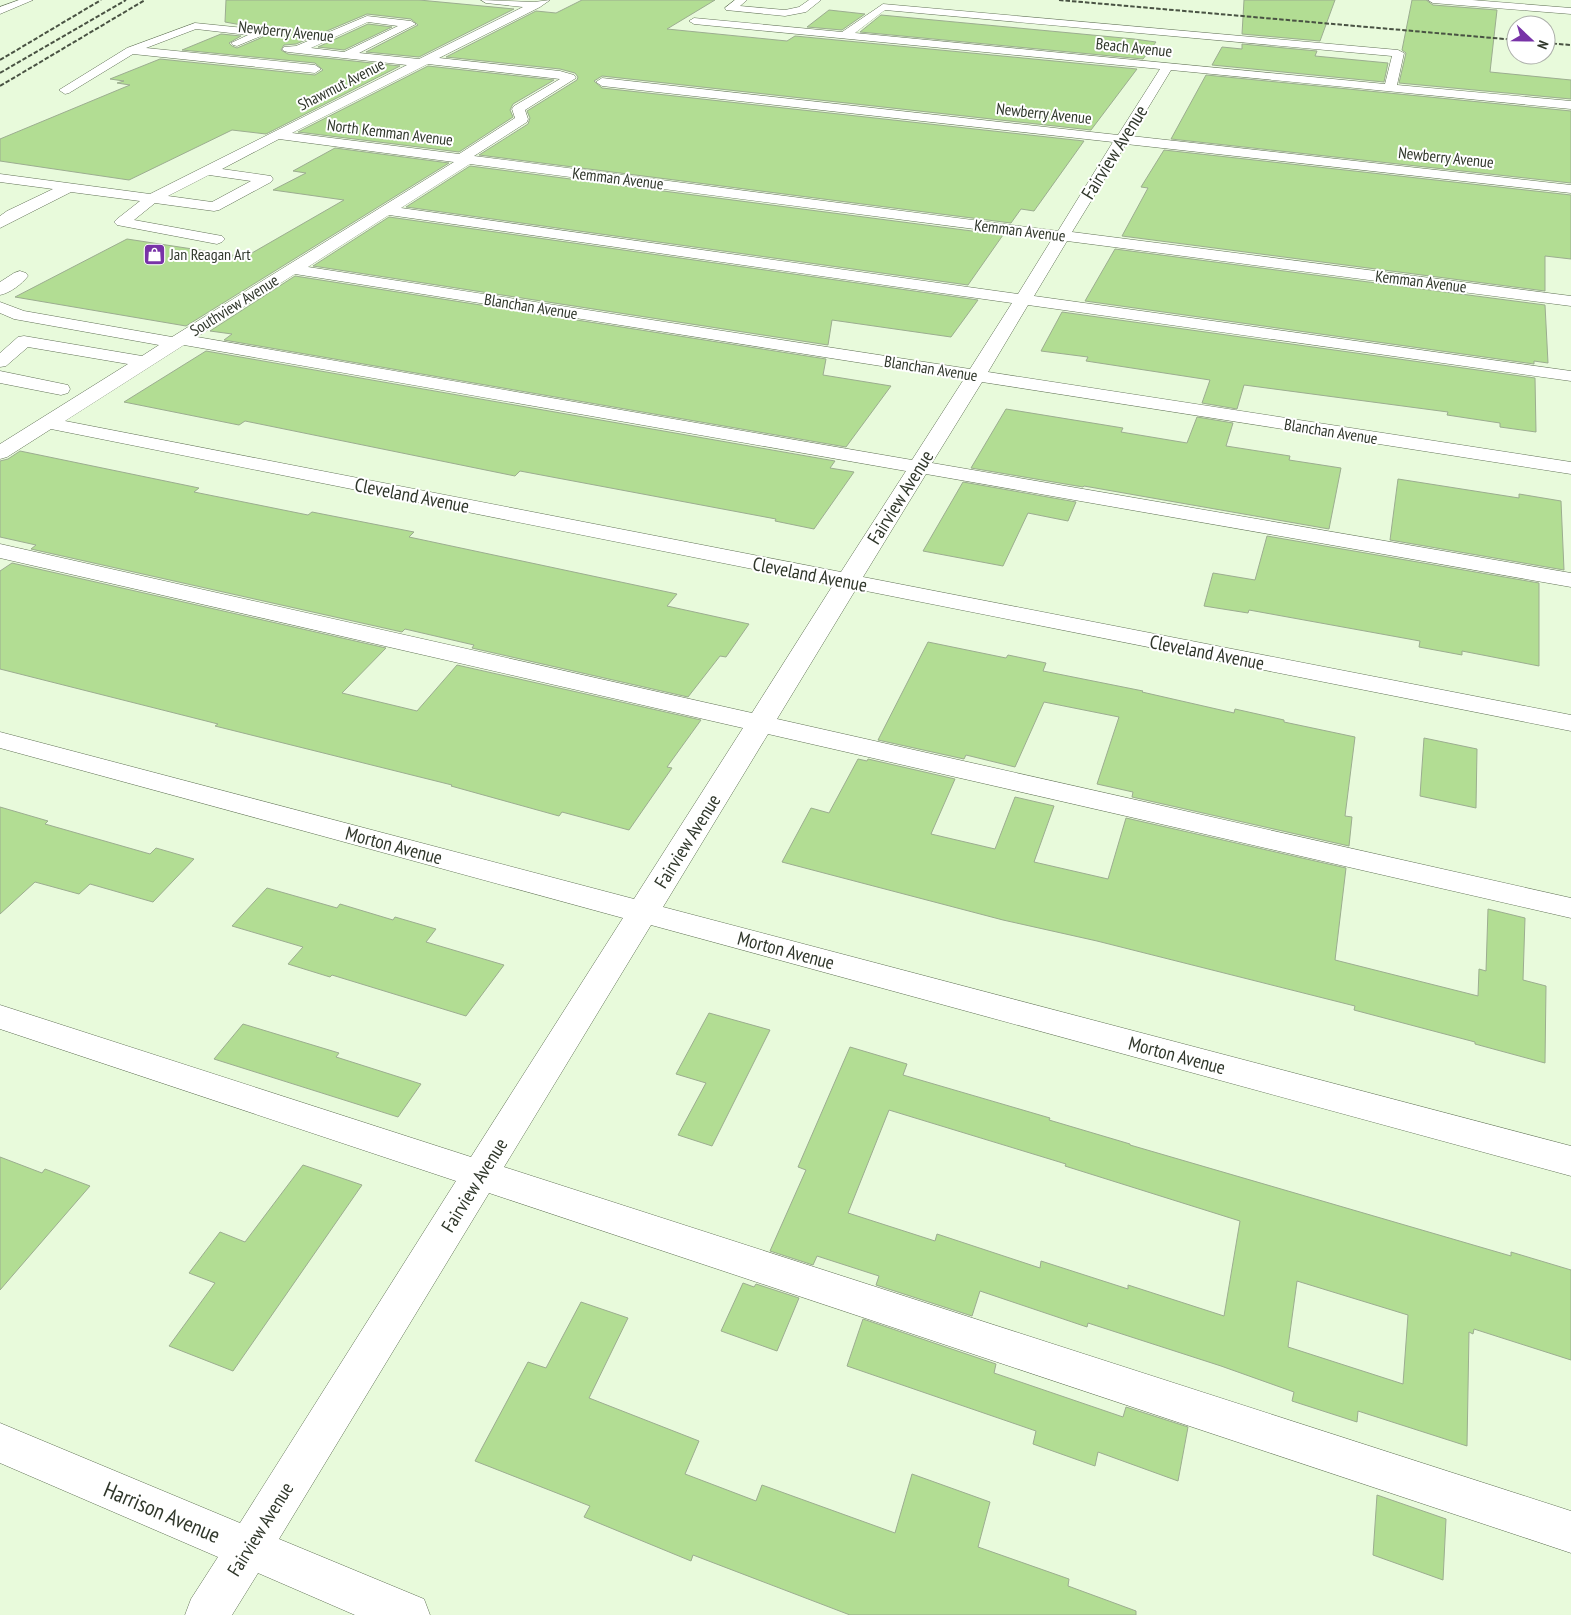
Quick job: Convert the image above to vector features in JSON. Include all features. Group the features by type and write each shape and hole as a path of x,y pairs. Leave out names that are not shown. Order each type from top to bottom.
{"street":[{"path":"0,12 28,0"},
{"path":"486,0 540,2"},
{"path":"742,0 730,8 785,14 802,10 812,3"},
{"path":"748,0 812,3"},
{"path":"1433,0 1466,1 1571,11"},
{"name":"Shawmut Avenue","path":"217,239 122,222 153,198 540,2"},
{"path":"845,35 883,7 1398,53 1390,88"},
{"path":"276,65 302,50 367,19 411,24 346,55"},
{"name":"Beach Avenue","path":"694,21 1571,106"},
{"name":"Newberry Avenue","path":"166,35 195,26 254,32 255,36 233,43 383,59 560,74 570,78 518,109 522,119 481,146"},
{"path":"1124,62 1147,30"},
{"path":"148,33 193,38"},
{"path":"65,90 131,50 166,35"},
{"path":"131,50 314,69"},
{"path":"367,68 383,59"},
{"name":"Fairview Avenue","path":"207,1615 1167,67"},
{"path":"362,81 379,84"},
{"name":"Newberry Avenue","path":"602,82 1571,188"},
{"path":"303,122 329,126"},
{"name":"North Kemman Avenue","path":"277,136 465,159"},
{"path":"462,143 481,146"},
{"path":"220,146 247,151"},
{"name":"Southview Avenue","path":"0,453 465,159 481,146"},
{"name":"Kemman Avenue","path":"465,159 1571,301"},
{"path":"0,178 214,207 266,179 207,171"},
{"path":"120,194 145,182"},
{"path":"0,223 12,214 69,187"},
{"path":"0,202 32,205"},
{"path":"385,210 1571,376"},
{"name":"Blanchan Avenue","path":"291,269 1571,468"},
{"path":"0,290 20,276"},
{"path":"0,307 20,315 919,466 1571,580"},
{"path":"0,362 24,341 145,362"},
{"path":"0,378 61,389"},
{"name":"Cleveland Avenue","path":"48,423 1571,723"},
{"path":"0,551 1571,908"},
{"name":"Morton Avenue","path":"0,740 1571,1161"},
{"path":"0,1017 1571,1532"},
{"name":"Harrison Avenue","path":"0,1443 408,1615"}],"building":[{"path":"226,0 419,0 514,9 419,57 366,52 418,25 411,19 367,14 296,44 284,45 281,50 288,54 400,66 266,134 232,130 129,180 0,161 0,139 130,85 117,83 124,81 110,79 160,59 315,75 323,70 315,63 182,50 221,34 241,36 229,43 237,48 263,37 258,28 225,22"},
{"path":"582,0 715,0 667,29 787,41 795,36 1137,69 1091,130 602,76 594,81 602,88 1084,141 1034,211 1021,209 1011,223 479,155 528,124 530,118 527,111 577,80 578,77 575,73 560,69 446,57 536,11 556,13"},
{"path":"1244,0 1335,0 1320,41 1242,34"},
{"path":"1412,0 1426,0 1433,5 1497,10 1490,72 1571,80 1571,99 1399,83 1406,53 1402,50"},
{"path":"829,10 865,14 842,30 807,27"},
{"path":"881,15 1156,42 1143,59 860,32"},
{"path":"368,24 392,27 344,50 318,47"},
{"path":"1242,44 1317,51 1315,56 1388,63 1384,82 1212,65 1222,47 1242,49"},
{"path":"428,66 554,80 513,104 510,110 513,117 459,152 298,132"},
{"path":"1206,75 1571,111 1571,183 1171,139"},
{"path":"335,148 449,163 186,326 15,297 127,239 245,257 344,200 273,190 306,173 293,171"},
{"path":"1164,150 1571,195 1571,259 1545,256 1545,291 1122,236 1148,188 1141,187"},
{"path":"470,166 1003,235 968,285 406,207"},
{"path":"389,217 978,300 951,337 832,320 828,345 313,266"},
{"path":"1115,249 1545,305 1548,363 1534,361 1534,364 1085,301"},
{"path":"295,276 826,359 823,375 891,386 846,447 224,340 232,334 210,331"},
{"path":"1062,312 1535,378 1536,432 1500,427 1500,423 1447,415 1448,412 1244,385 1237,409 1202,403 1210,380 1086,361 1088,357 1041,351"},
{"path":"206,351 835,461 830,468 854,472 814,529 775,521 776,519 520,471 515,476 245,421 239,425 124,402"},
{"path":"1006,409 1123,428 1121,432 1187,443 1197,417 1233,423 1226,446 1290,456 1289,460 1341,468 1329,529 971,468"},
{"path":"20,451 199,488 194,492 308,515 312,512 414,532 409,537 677,594 667,606 749,624 726,657 720,656 688,697 472,648 474,645 405,629 402,632 31,549 36,545 0,537 0,461 8,459"},
{"path":"1398,479 1519,498 1519,494 1561,501 1564,570 1390,540"},
{"path":"963,482 1076,502 1068,521 1028,513 1003,566 923,551"},
{"path":"1267,536 1539,583 1539,666 1462,651 1462,655 1419,647 1420,641 1249,610 1248,613 1204,606 1213,573 1255,580"},
{"path":"12,563 386,648 342,693 417,711 457,665 701,720 667,767 672,768 629,830 562,812 559,816 452,785 215,726 218,724 0,669 0,571"},
{"path":"928,642 1006,658 1008,655 1046,663 1043,671 1143,691 1234,713 1235,709 1284,720 1284,722 1355,737 1345,816 1352,817 1349,846 1132,797 1133,792 1097,784 1119,717 1044,702 1015,767 966,755 964,759 878,740"},
{"path":"1424,738 1477,749 1476,808 1420,796"},
{"path":"858,759 867,761 868,759 955,779 931,834 995,849 1015,797 1054,806 1034,862 1108,879 1126,818 1346,868 1335,960 1478,996 1479,969 1486,971 1488,909 1525,918 1523,980 1546,986 1545,1063 1475,1044 1475,1042 1354,1010 1355,1006 1097,941 1003,920 782,862 811,808 829,813"},
{"path":"0,807 48,821 45,824 150,854 156,848 194,859 153,902 90,884 79,894 35,882 0,914"},
{"path":"267,888 337,908 340,904 393,920 395,917 436,929 426,942 504,965 466,1016 332,975 330,977 288,964 303,947 232,926"},
{"path":"709,1013 770,1030 712,1146 678,1135 706,1083 676,1074"},
{"path":"243,1024 339,1053 336,1057 421,1084 398,1117 214,1059"},
{"path":"850,1047 907,1064 903,1075 1050,1118 1049,1120 1130,1145 1511,1256 1511,1252 1571,1270 1571,1360 1474,1329 1473,1334 1469,1332 1467,1446 1358,1411 1357,1422 1292,1401 1294,1392 1221,1366 1088,1323 1087,1327 980,1291 972,1316 876,1285 879,1276 817,1256 813,1265 770,1251 806,1170 798,1167","holes":["889,1110 1066,1164 1065,1166 1240,1221 1224,1316 1128,1285 1128,1289 1041,1261 1040,1268 937,1234 935,1241 848,1213","1297,1281 1408,1315 1403,1384 1288,1347"]},
{"path":"0,1157 42,1173 45,1169 90,1186 0,1290"},
{"path":"303,1165 362,1185 233,1371 169,1346 215,1283 189,1273 220,1232 245,1242"},
{"path":"743,1283 754,1287 756,1284 799,1298 777,1351 721,1331"},
{"path":"581,1302 628,1318 589,1398 699,1441 685,1474 756,1501 762,1485 895,1533 912,1474 990,1502 978,1547 1069,1579 1068,1586 1136,1611 1136,1615 850,1615 693,1555 691,1561 584,1517 590,1506 475,1461 528,1362 546,1368"},
{"path":"863,1319 996,1364 994,1373 1123,1417 1126,1407 1188,1427 1178,1481 1098,1452 1095,1466 1033,1444 1036,1431 847,1366"},
{"path":"1377,1495 1446,1519 1443,1580 1373,1555"}],"railway":[{"path":"0,60 101,0"},
{"path":"0,73 126,0"},
{"path":"0,86 145,0"},
{"path":"1059,0 1506,39"},
{"path":"1556,44 1571,45"}],"place":[{"name":"Jan Reagan Art","path":"154,254"}]}
